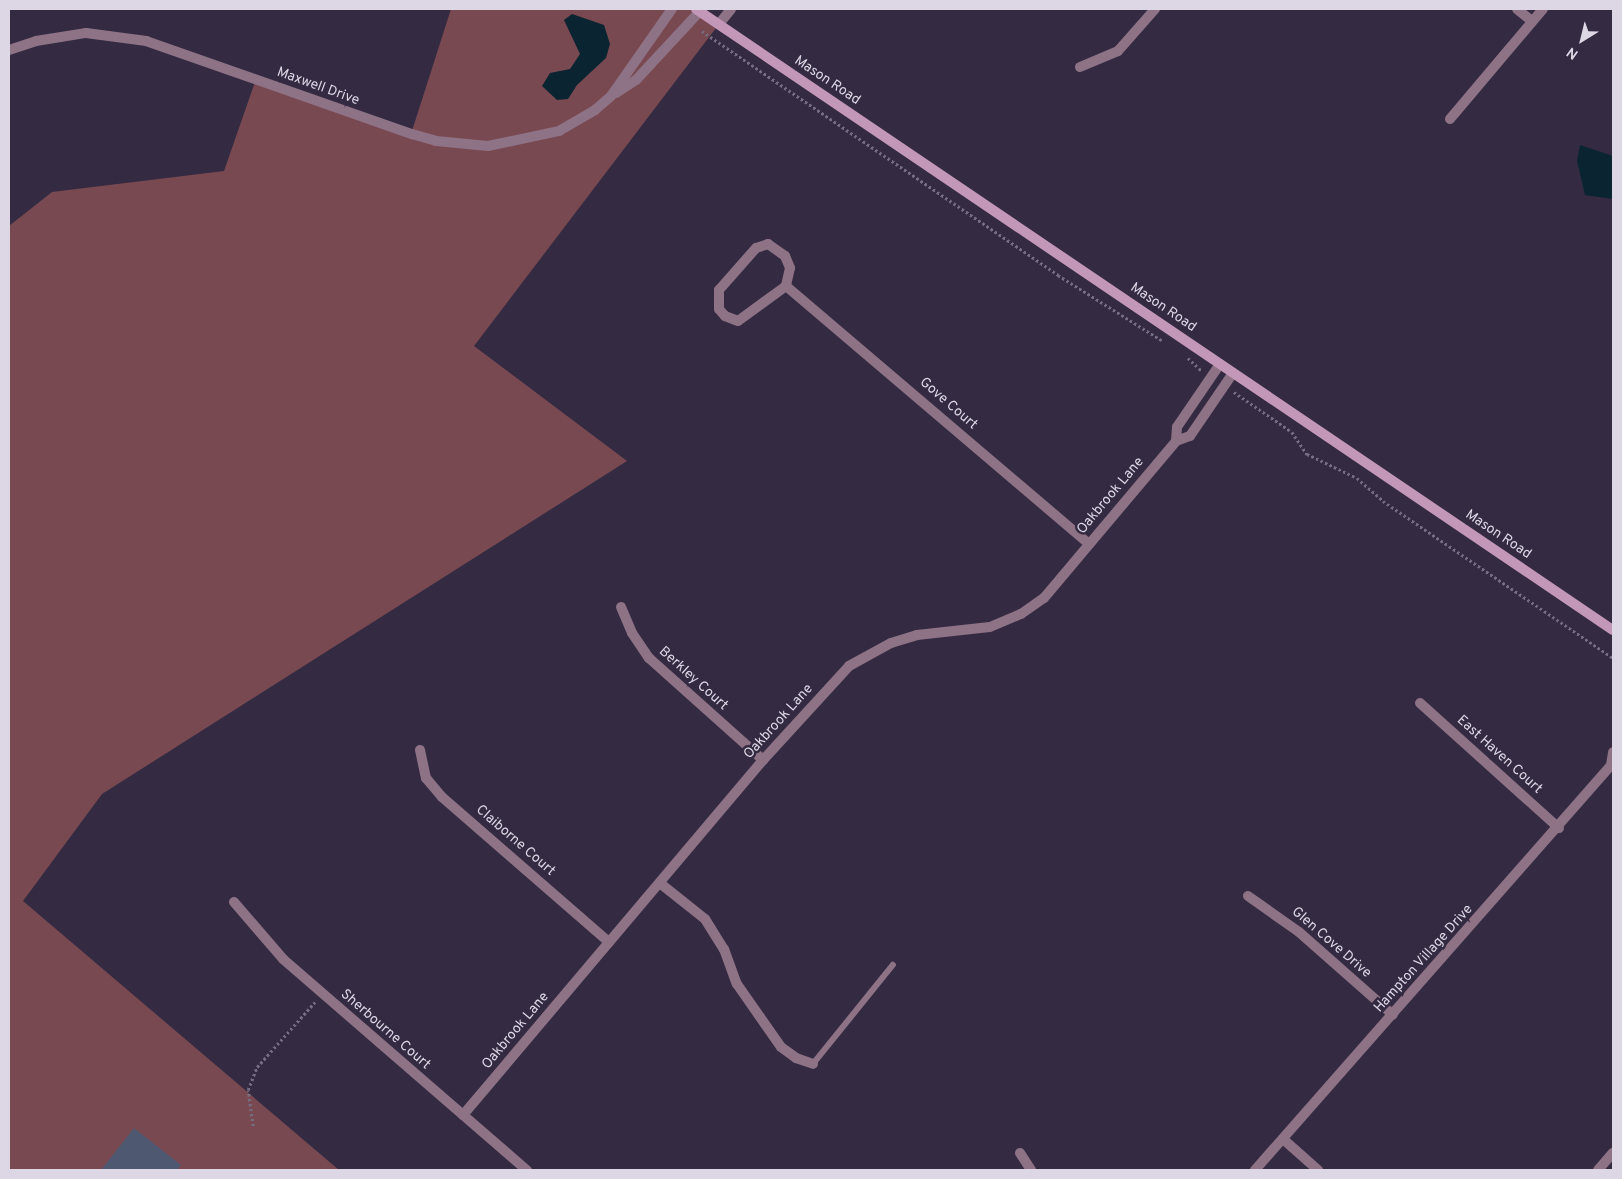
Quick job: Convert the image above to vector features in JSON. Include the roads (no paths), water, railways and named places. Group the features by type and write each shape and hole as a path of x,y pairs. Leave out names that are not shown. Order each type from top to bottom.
{"main road":[{"name":"Mason Road","path":"699,10 1613,630"}],"street":[{"name":"Maxwell Drive","path":"611,96 672,9"},
{"path":"719,24 731,9"},
{"path":"1080,68 1118,51 1155,9"},
{"path":"1517,9 1532,21"},
{"path":"1450,119 1543,9"},
{"name":"Maxwell Drive","path":"9,50 43,39 86,33 146,41 436,142 467,146 519,142 559,131 584,118 611,96 636,80 699,10"},
{"path":"768,244 786,256 790,268 786,286 738,321 725,316 719,308 720,290 756,248 768,244"},
{"name":"Gove Court","path":"786,286 1090,544"},
{"name":"Oakbrook Lane","path":"1176,441 1177,427 1220,364"},
{"name":"Oakbrook Lane","path":"463,1115 609,942 661,884 763,760 849,666 890,643 917,635 990,627 1022,614 1044,598 1176,441 1190,436 1234,373"},
{"name":"Berkley Court","path":"621,606 632,633 649,658 763,760"},
{"name":"East Haven Court","path":"1420,703 1559,828"},
{"name":"Claiborne Court","path":"420,750 426,778 442,796 609,942"},
{"name":"Hampton Village Drive","path":"1255,1170 1559,828 1612,764 1613,752"},
{"path":"661,884 705,918 724,949 738,984 781,1047 796,1058 813,1064"},
{"name":"Glen Cove Drive","path":"1248,896 1299,932 1393,1015"},
{"name":"Sherbourne Court","path":"234,902 283,959 527,1170"},
{"path":"1283,1139 1318,1170"},
{"path":"1020,1153 1031,1170"},
{"path":"1598,1170 1613,1153"}],"lane":[{"path":"813,1064 893,966"}],"water":[{"path":"572,14 604,25 610,44 606,58 577,85 568,99 557,100 542,86 550,73 570,69 580,54 564,20"},
{"path":"1580,145 1613,156 1613,199 1585,195 1577,161"}]}
